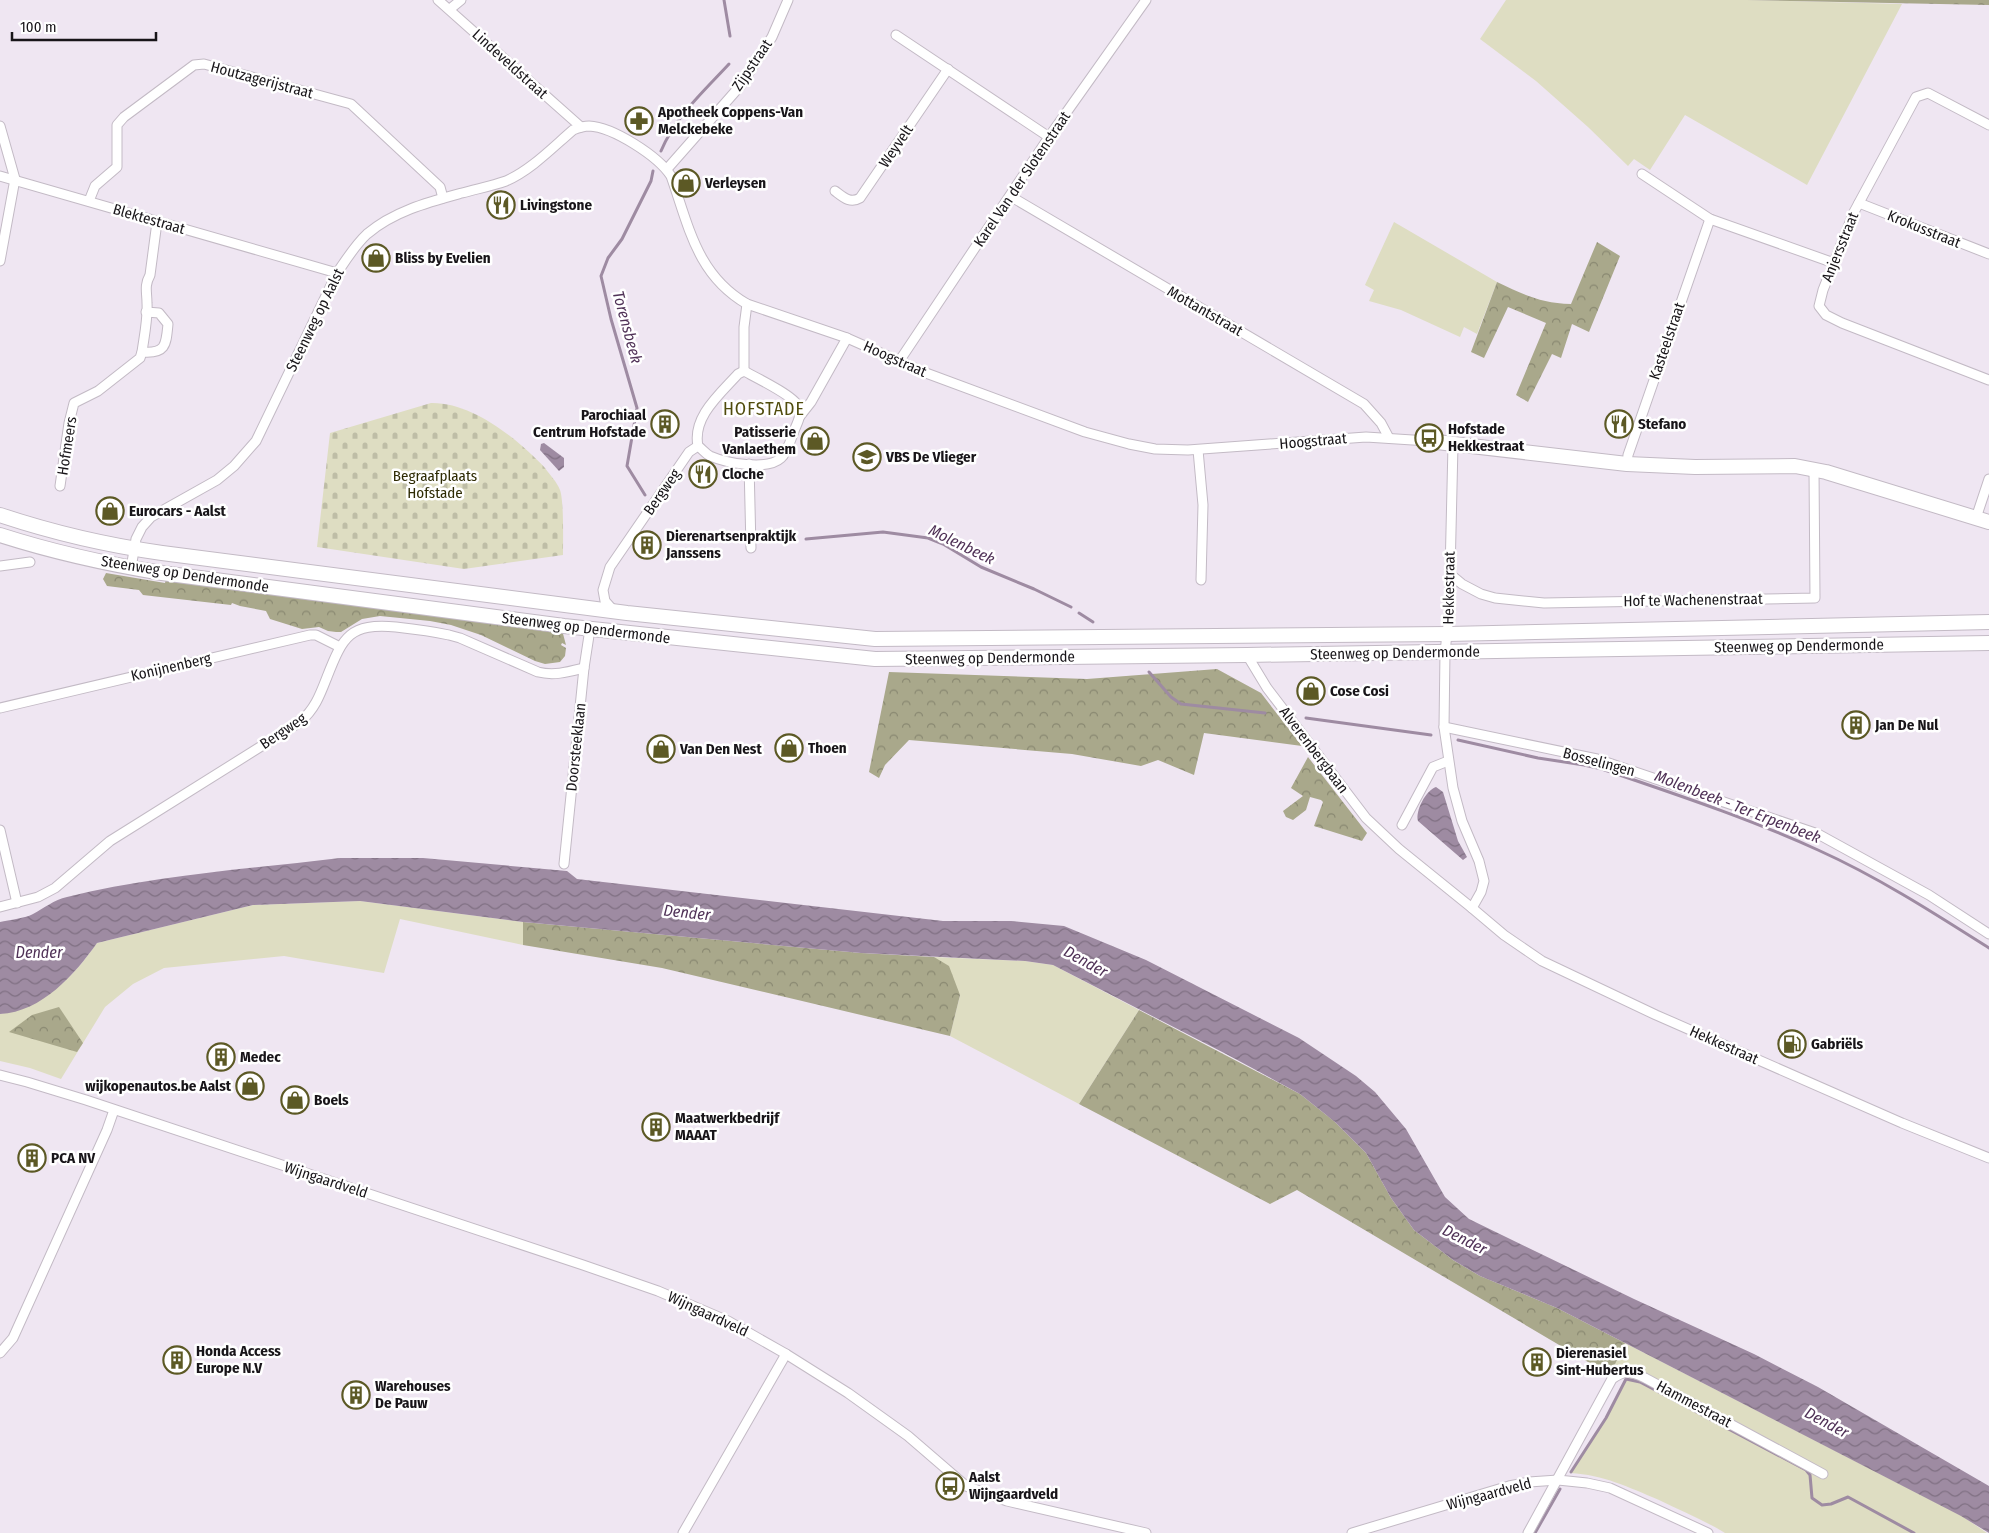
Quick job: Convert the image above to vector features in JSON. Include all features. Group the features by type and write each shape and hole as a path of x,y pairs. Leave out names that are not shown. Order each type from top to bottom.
{"main road":[{"path":"1428,441 1627,464 1695,467 1795,466 1814,469 1983,520"},
{"name":"Steenweg op Dendermonde","path":"0,515 46,531 134,549 620,612 875,639 1448,634 1989,622"},
{"name":"Steenweg op Dendermonde","path":"0,535 42,549 131,568 590,629 875,659 1989,643"},
{"path":"567,605 584,610 588,614 590,629"},
{"path":"590,629 598,621 620,612"}],"street":[{"name":"Lindeveldstraat","path":"438,0 581,127"},
{"path":"450,9 461,0"},
{"name":"Zijpstraat","path":"667,169 741,85 772,37 788,0"},
{"name":"Karel Van der Slotenstraat","path":"900,360 1049,137 1146,0"},
{"path":"896,35 1049,137"},
{"name":"Houtzagerijstraat","path":"89,201 95,186 117,167 117,125 124,117 189,68 194,65 204,64 351,104 440,187 443,198"},
{"name":"Weyvelt","path":"835,191 849,201 854,202 860,198 948,69"},
{"name":"Anjersstraat","path":"1989,125 1928,93 1916,97 1859,203 1834,263 1819,306 1826,316 1989,380"},
{"path":"0,126 15,179 0,261"},
{"path":"581,127 589,126 609,131 648,153 667,169"},
{"name":"Steenweg op Aalst","path":"131,568 134,549 142,527 151,517 218,480 249,450 263,429 336,273 368,234 384,222 405,211 443,198 504,182 518,175 573,130 581,127"},
{"name":"Hoogstraat","path":"667,169 694,242 709,271 728,292 747,304 847,338 926,373 1085,432 1146,447 1198,450 1366,437 1428,441"},
{"path":"1642,174 1710,219 1834,263"},
{"name":"Blektestraat","path":"0,176 336,273"},
{"name":"Mottantstraat","path":"1010,196 1364,404 1381,423 1389,438"},
{"name":"Krokusstraat","path":"1859,203 1989,254"},
{"name":"Kasteelstraat","path":"1627,464 1628,455 1710,219"},
{"path":"146,312 159,313 168,324 166,344 161,350 154,353 142,352 146,312 146,282 150,275 157,222"},
{"path":"744,370 744,327 747,304"},
{"path":"744,370 738,374 704,415 696,438 698,446 709,455 749,464 777,462 783,456 800,416 811,402 847,338"},
{"name":"Hofmeers","path":"60,486 69,423 74,403 98,391 140,358 142,352"},
{"path":"744,370 792,398 800,407 800,416"},
{"name":"Hekkestraat","path":"1453,445 1444,727 1448,761 1462,821 1482,872 1484,882 1472,908"},
{"name":"Bergweg","path":"620,612 605,601 603,590 610,567 690,452 698,446"},
{"path":"1198,450 1203,505 1201,580"},
{"path":"749,464 751,548"},
{"name":"Hof te Wachenenstraat","path":"1450,574 1462,584 1481,594 1495,598 1544,603 1815,598 1814,469"},
{"path":"1983,520 1989,479"},
{"path":"0,566 30,562"},
{"name":"Bergweg","path":"0,907 38,897 55,888 110,841 300,722 311,712 318,701 340,647 356,630 375,625 428,631 460,638 542,673 559,674 584,668"},
{"name":"Doorsteeklaan","path":"564,864 584,668 590,629"},
{"name":"Konijnenberg","path":"0,708 310,635 316,635 340,647"},
{"name":"Alverenbergbaan","path":"1247,655 1267,688 1360,810 1389,840"},
{"name":"Bosselingen","path":"1444,727 1597,759 1652,776 1818,834 1929,895 1989,934"},
{"path":"1402,825 1433,767 1448,761"},
{"path":"0,830 17,903"},
{"name":"Hekkestraat","path":"1389,840 1504,935 1542,961 1656,1015 1989,1158"},
{"name":"Wijngaardveld","path":"0,1075 114,1110 648,1288 728,1321 786,1354 848,1393 893,1426 966,1486 1007,1501 1108,1529 1146,1533"},
{"path":"0,1353 14,1338 107,1130 114,1110"},
{"path":"683,1533 786,1354"},
{"name":"Hammestraat","path":"1528,1533 1612,1379 1620,1373 1632,1371 1823,1474"},
{"name":"Wijngaardveld","path":"1352,1533 1508,1486 1558,1480 1587,1482 1610,1488 1708,1533"}],"green space":[{"path":"1506,0 1747,0 1902,4 1807,185 1685,115 1650,170 1634,159 1628,166 1588,127 1536,81 1480,39"},
{"path":"1747,0 1989,0 1989,5"},
{"path":"1394,222 1497,282 1477,334 1464,327 1460,337 1401,310 1369,301 1374,290 1365,285"},
{"path":"1597,242 1620,256 1589,332 1572,324 1561,358 1552,354 1528,402 1516,395 1546,323 1508,307 1484,358 1471,352 1497,282 1541,300 1571,304"},
{"name":"Begraafplaats Hofstade","path":"431,403 447,404 478,415 522,445 545,468 560,490 563,521 563,555 464,569 317,547 330,433"},
{"path":"106,573 165,583 166,579 562,630 566,645 562,643 561,645 566,648 565,656 560,662 545,664 481,635 451,625 430,621 380,616 362,619 341,632 328,631 319,627 302,629 270,619 266,611 232,603 231,605 143,595 139,590 107,586 103,579"},
{"path":"1217,669 1261,693 1302,746 1204,733 1194,775 1158,760 1141,766 1072,754 909,740 885,765 879,778 869,772 889,672 1087,679"},
{"path":"1308,757 1367,833 1362,841 1314,826 1323,802 1321,800 1310,797 1306,810 1293,820 1286,817 1283,811 1303,796 1291,788"},
{"path":"360,901 523,922 523,945 400,919 384,973 284,956 164,968 133,984 105,1007 61,1079 30,1068 0,1061 0,1014 35,1000 56,988 73,973 97,943 253,905"},
{"path":"523,922 861,953 934,957 949,966 960,995 950,1036 662,968 523,945"},
{"path":"934,957 1025,961 1053,965 1139,1010 1079,1104 950,1036 960,995"},
{"path":"59,1007 83,1043 77,1052 9,1032 32,1015"},
{"path":"1139,1010 1300,1094 1335,1122 1366,1153 1391,1198 1414,1230 1453,1260 1480,1276 1557,1308 1625,1343 1610,1375 1297,1190 1270,1204 1079,1104"},
{"path":"1625,1343 1962,1516 1987,1533 1725,1533 1659,1500 1626,1486 1594,1476 1570,1473 1606,1418 1626,1379 1610,1375"}],"water":[{"path":"544,443 564,458 564,467 559,471 540,450 541,444"},
{"path":"1436,787 1443,792 1458,841 1467,857 1463,860 1418,821 1418,812 1422,801"},
{"name":"Dender","path":"340,858 423,858 567,871 577,879 943,921 1011,921 1064,926 1146,960 1299,1038 1356,1076 1375,1092 1406,1129 1445,1197 1469,1219 1634,1299 1754,1354 1818,1387 1989,1486 1989,1533 1961,1516 1557,1308 1480,1276 1453,1260 1414,1230 1391,1198 1366,1153 1335,1122 1300,1094 1053,965 1025,961 861,953 523,922 360,901 253,905 97,943 68,979 43,999 15,1012 0,1014 0,922 30,915 62,898 101,889 203,873"}],"waterway":[{"name":"Torensbeek","path":"724,0 730,36"},
{"name":"Torensbeek","path":"661,151 682,116 729,64"},
{"name":"Torensbeek","path":"645,495 627,466 637,408 611,319 601,276 608,258 622,239 651,181 653,171"},
{"name":"Molenbeek","path":"806,539 883,532 928,538 943,544 981,567 1071,607"},
{"name":"Molenbeek","path":"1079,613 1093,622"},
{"name":"Molenbeek - Ter Erpenbeek","path":"1149,672 1171,697 1181,704 1265,713"},
{"name":"Molenbeek - Ter Erpenbeek","path":"1306,718 1431,735"},
{"name":"Molenbeek - Ter Erpenbeek","path":"1458,740 1538,758 1602,769 1765,827 1862,872 1927,909 1989,948"},
{"path":"1571,1472 1606,1418 1626,1379 1640,1382 1806,1470 1810,1475 1812,1498 1822,1505 1831,1504 1848,1497 1914,1533"},
{"path":"1535,1533 1560,1489"}],"place":[{"name":"Apotheek Coppens-Van Melckebeke","path":"639,121"},
{"name":"Verleysen","path":"686,183"},
{"name":"Livingstone","path":"501,205"},
{"name":"Bliss by Evelien","path":"376,258"},
{"name":"Parochiaal Centrum Hofstade","path":"665,424"},
{"name":"Stefano","path":"1619,424"},
{"name":"Hofstade Hekkestraat","path":"1429,438"},
{"name":"Patisserie Vanlaethem","path":"815,441"},
{"name":"VBS De Vlieger","path":"867,457"},
{"name":"Cloche","path":"703,474"},
{"name":"Eurocars - Aalst","path":"110,511"},
{"name":"Dierenartsenpraktijk Janssens","path":"647,545"},
{"name":"Cose Cosi","path":"1311,691"},
{"name":"Jan De Nul","path":"1856,725"},
{"name":"Thoen","path":"789,748"},
{"name":"Van Den Nest","path":"661,749"},
{"name":"Gabriëls","path":"1792,1044"},
{"name":"Medec","path":"221,1057"},
{"name":"wijkopenautos.be Aalst","path":"250,1086"},
{"name":"Boels","path":"295,1100"},
{"name":"Maatwerkbedrijf MAAAT","path":"656,1127"},
{"name":"PCA NV","path":"32,1158"},
{"name":"Honda Access Europe N.V","path":"177,1360"},
{"name":"Dierenasiel Sint-Hubertus","path":"1537,1362"},
{"name":"Warehouses De Pauw","path":"356,1395"},
{"name":"Aalst Wijngaardveld","path":"950,1486"}],"district":[{"name":"HOFSTADE","path":"764,409"}]}
